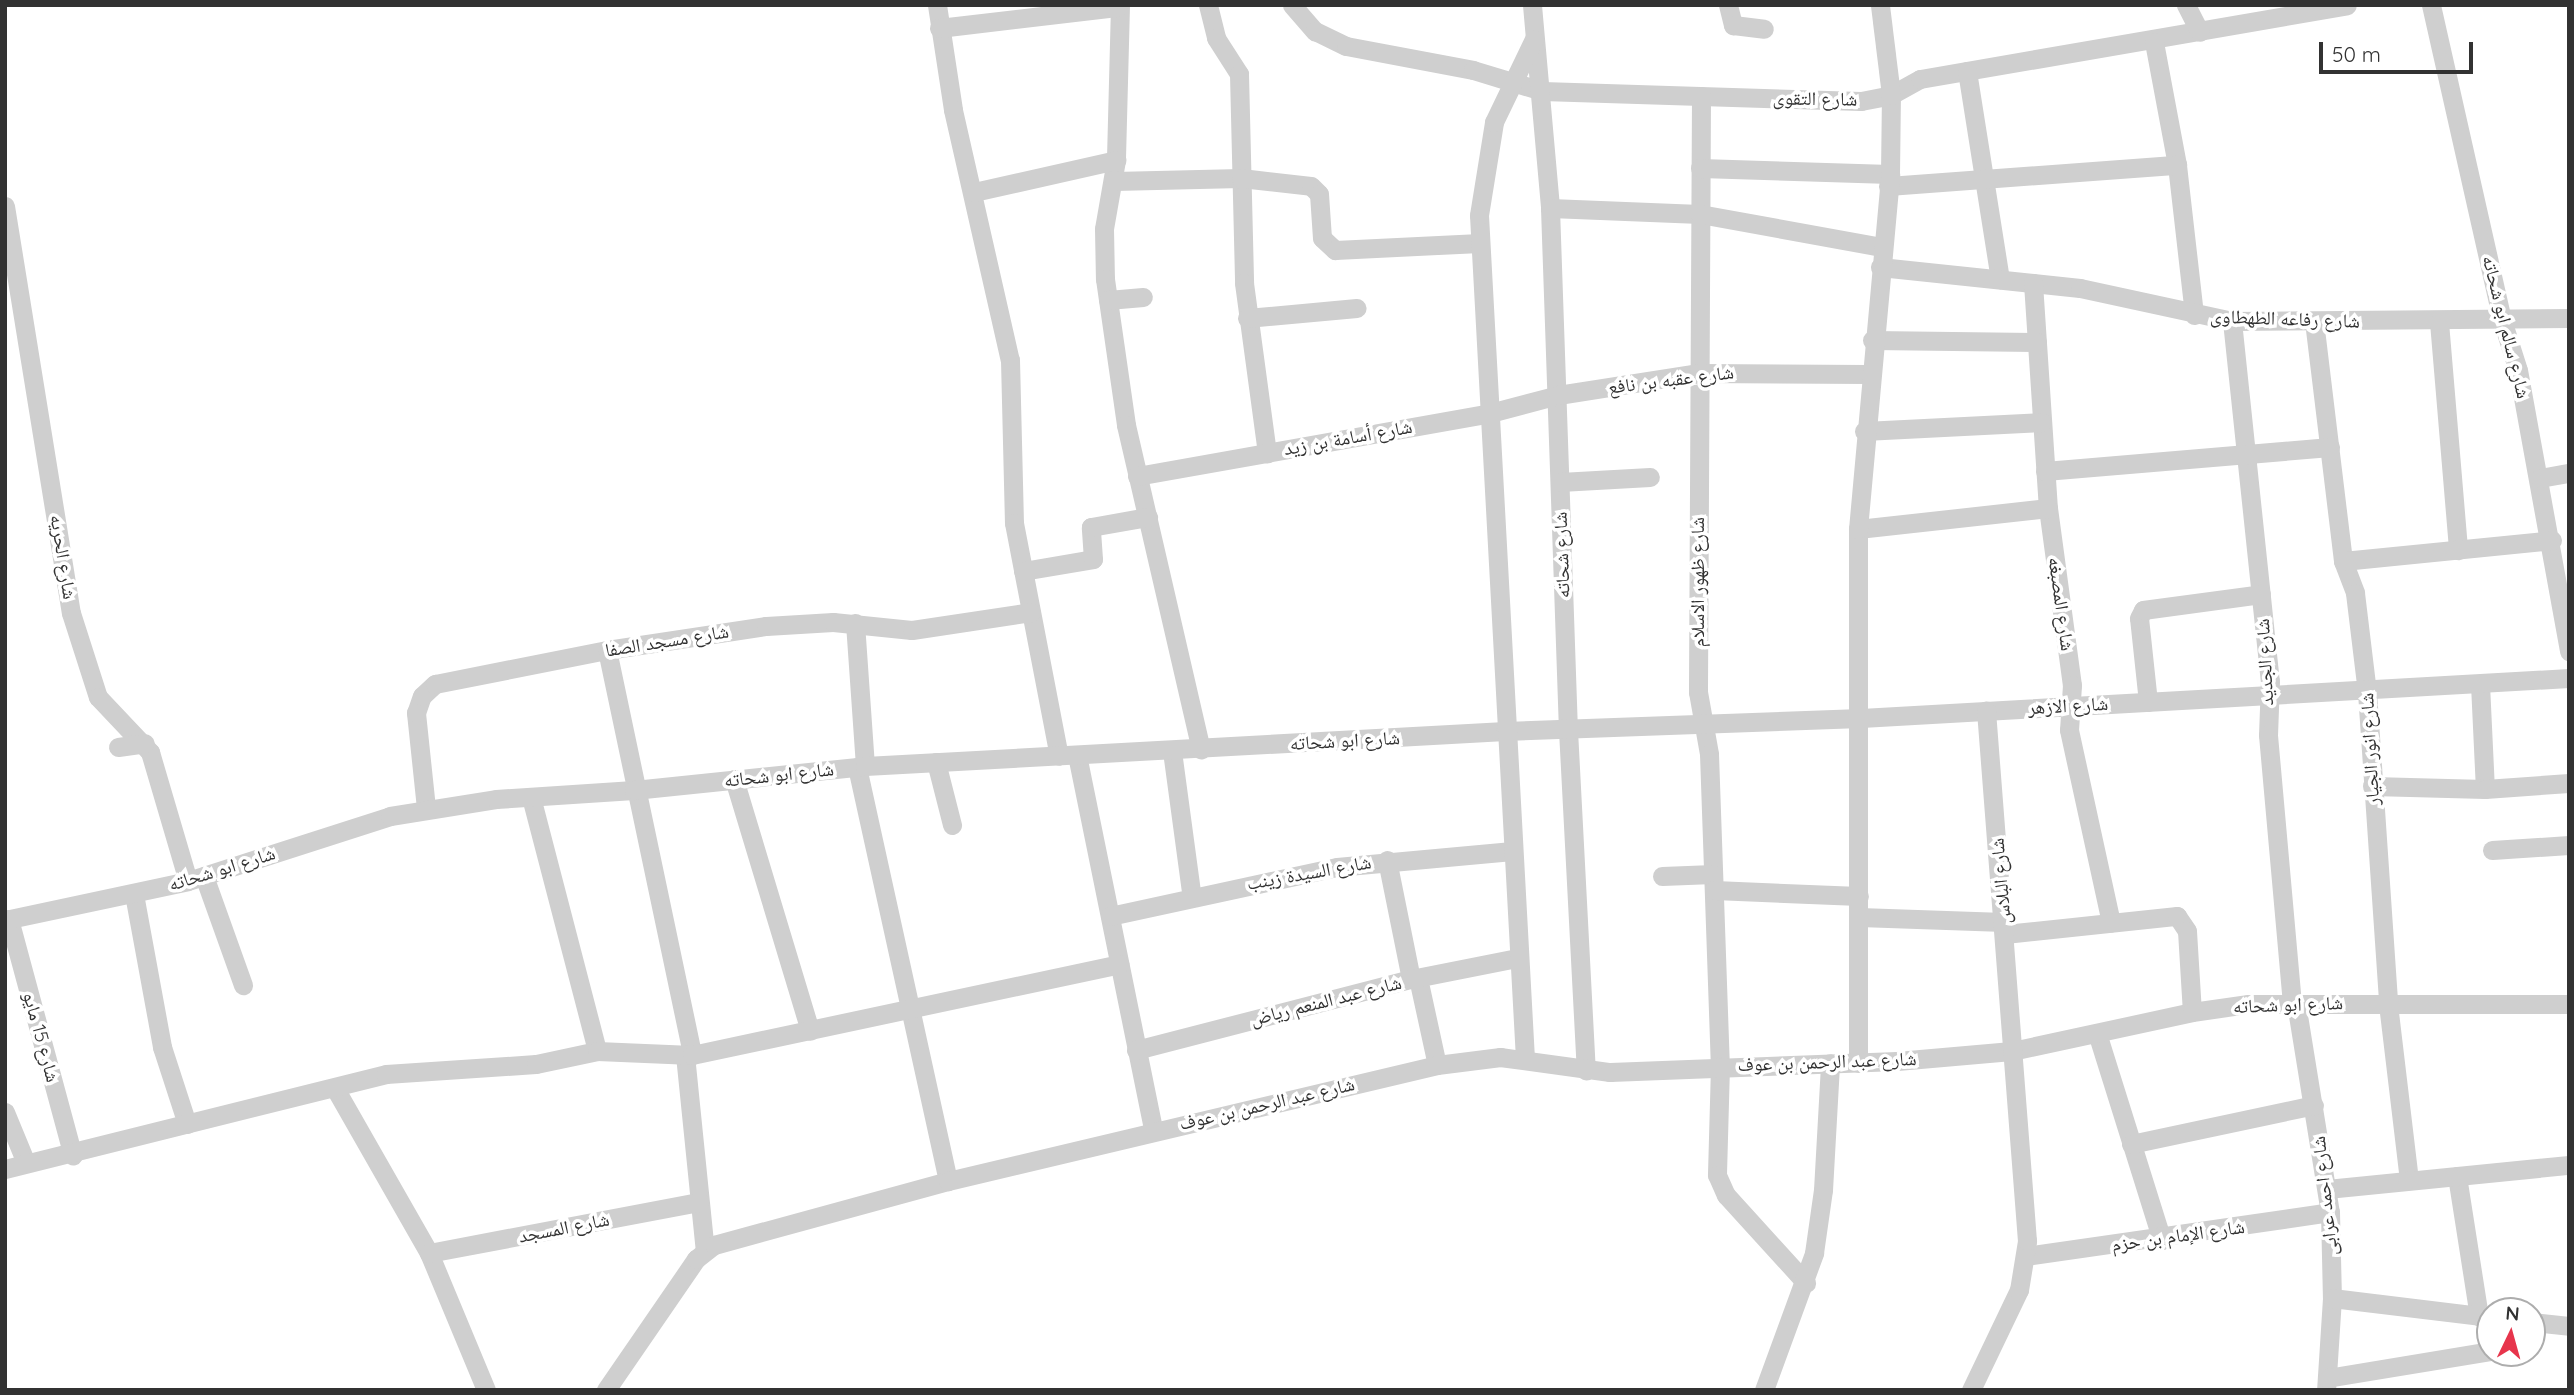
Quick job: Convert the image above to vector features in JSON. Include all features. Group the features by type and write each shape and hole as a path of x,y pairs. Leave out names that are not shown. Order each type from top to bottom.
{"street":[{"path":"937,5 953,110 974,192 1010,360 1011,482 1023,571 1031,612 1110,916 1153,1130"},
{"path":"1208,5 1216,38 1239,74 1247,318 1267,453"},
{"name":"شارع التقوى","path":"1292,5 1315,31 1346,46 1511,81 1542,91 1861,101 1891,95 1920,79 2154,42 2347,5"},
{"name":"شارع شحاته","path":"1532,5 1542,91 1550,208 1567,730 1586,1071"},
{"path":"1728,5 1733,25 1764,29"},
{"path":"1858,1063 1861,718 1858,529 1868,374 1889,180 1891,95 1880,5"},
{"path":"2186,5 2200,32"},
{"name":"شارع سالم ابو شحاته","path":"2431,5 2502,320 2518,370 2552,540 2567,624 2569,651"},
{"path":"939,28 1057,10 1120,6 1116,160 1104,229 1108,300 1137,476 1201,749"},
{"path":"1525,1059 1517,958 1480,243 1487,151 1511,81 1534,39"},
{"path":"2154,42 2177,165 2194,315"},
{"path":"1967,71 1981,176 2000,279"},
{"name":"شارع ظهور الاسلام","path":"1700,96 1698,692 1704,725 1713,882 1720,1066 1719,1186 1806,1283"},
{"path":"974,192 1116,160"},
{"path":"1700,168 1889,180 2177,165"},
{"path":"1114,181 1241,178 1317,188 1322,238 1335,250 1480,243"},
{"name":"شارع الحريه","path":"5,206 71,613 98,698 115,719 145,743"},
{"name":"شارع رفاعه الطهطاوى","path":"1550,208 1700,214 1881,257 2000,279 2104,292 2194,315 2232,321 2439,322 2569,318"},
{"name":"شارع المصبغه","path":"2033,283 2048,509 2072,706 2069,730 2111,922"},
{"path":"1108,300 1143,297"},
{"path":"1247,318 1357,308"},
{"name":"شارع الجديد","path":"2232,321 2261,594 2294,1003"},
{"name":"شارع انور الجيار","path":"2314,321 2343,561 2355,593 2367,692 2388,1004 2409,1181"},
{"path":"2439,322 2458,550"},
{"path":"1872,340 2037,342"},
{"name":"شارع عقبه بن نافع","path":"1558,395 1699,373 1868,374"},
{"name":"شارع أسامة بن زيد","path":"1137,476 1490,413 1558,395"},
{"path":"1864,431 2042,422"},
{"path":"2045,471 2330,447"},
{"path":"2540,478 2569,473"},
{"path":"1560,482 1650,477"},
{"path":"1858,529 2048,509"},
{"path":"1023,571 1093,559 1091,527 1148,517"},
{"path":"2343,561 2552,540"},
{"path":"2148,702 2139,618 2143,610 2261,594"},
{"name":"شارع مسجد الصفا","path":"426,808 416,713 428,689 607,650 788,624 855,624 912,630 1031,612"},
{"path":"855,624 861,766 948,1181"},
{"path":"606,1390 705,1251 689,1055 607,650"},
{"name":"شارع الازهر","path":"1567,730 2367,692 2569,678"},
{"path":"2480,684 2485,789"},
{"name":"شارع البلاس","path":"1986,711 2005,928 2026,1256"},
{"name":"شارع ابو شحاته","path":"7,919 196,879 355,826 426,808 861,766 1505,731 1567,730"},
{"path":"118,747 145,743 196,879 243,985"},
{"path":"1172,751 1192,898"},
{"path":"936,762 952,825"},
{"path":"734,779 810,1031"},
{"path":"2372,786 2485,789 2569,783"},
{"path":"531,797 597,1051"},
{"path":"2492,850 2569,845"},
{"name":"شارع السيدة زينب","path":"1110,916 1387,860 1512,851"},
{"path":"1387,860 1437,1065"},
{"path":"1662,876 1859,895"},
{"path":"134,894 162,1048 187,1124"},
{"path":"1859,917 2005,928 2111,922 2171,915 2182,920 2187,931 2192,1012"},
{"name":"شارع 15 مايو","path":"7,919 73,1156"},
{"name":"شارع عبد المنعم رياض","path":"1136,1049 1414,978 1517,958"},
{"path":"5,1170 26,1163 73,1156 187,1124 410,1070 536,1064 597,1051 689,1055 911,1012 1119,964"},
{"name":"شارع ابو شحاته","path":"2012,1051 2192,1012 2294,1003 2569,1004"},
{"name":"شارع احمد عرابى","path":"2294,1003 2314,1105 2330,1212 2332,1298 2326,1384"},
{"path":"2096,1033 2162,1240"},
{"name":"شارع عبد الرحمن بن عوف","path":"705,1251 724,1241 948,1181 1153,1130 1478,1058 1525,1059 1586,1071 1858,1063 2012,1051"},
{"path":"1764,1390 1806,1283 1820,1222 1830,1063"},
{"path":"336,1090 429,1253 486,1390"},
{"path":"2131,1144 2314,1105"},
{"path":"5,1112 26,1163"},
{"path":"2328,1189 2569,1165"},
{"path":"2457,1176 2481,1297"},
{"name":"شارع المسجد","path":"429,1253 699,1202"},
{"name":"شارع الإمام بن حزم","path":"2026,1256 2162,1240 2330,1212"},
{"path":"1972,1390 2007,1321 2026,1256"},
{"path":"2332,1298 2476,1315"},
{"path":"2326,1384 2476,1354"}]}
